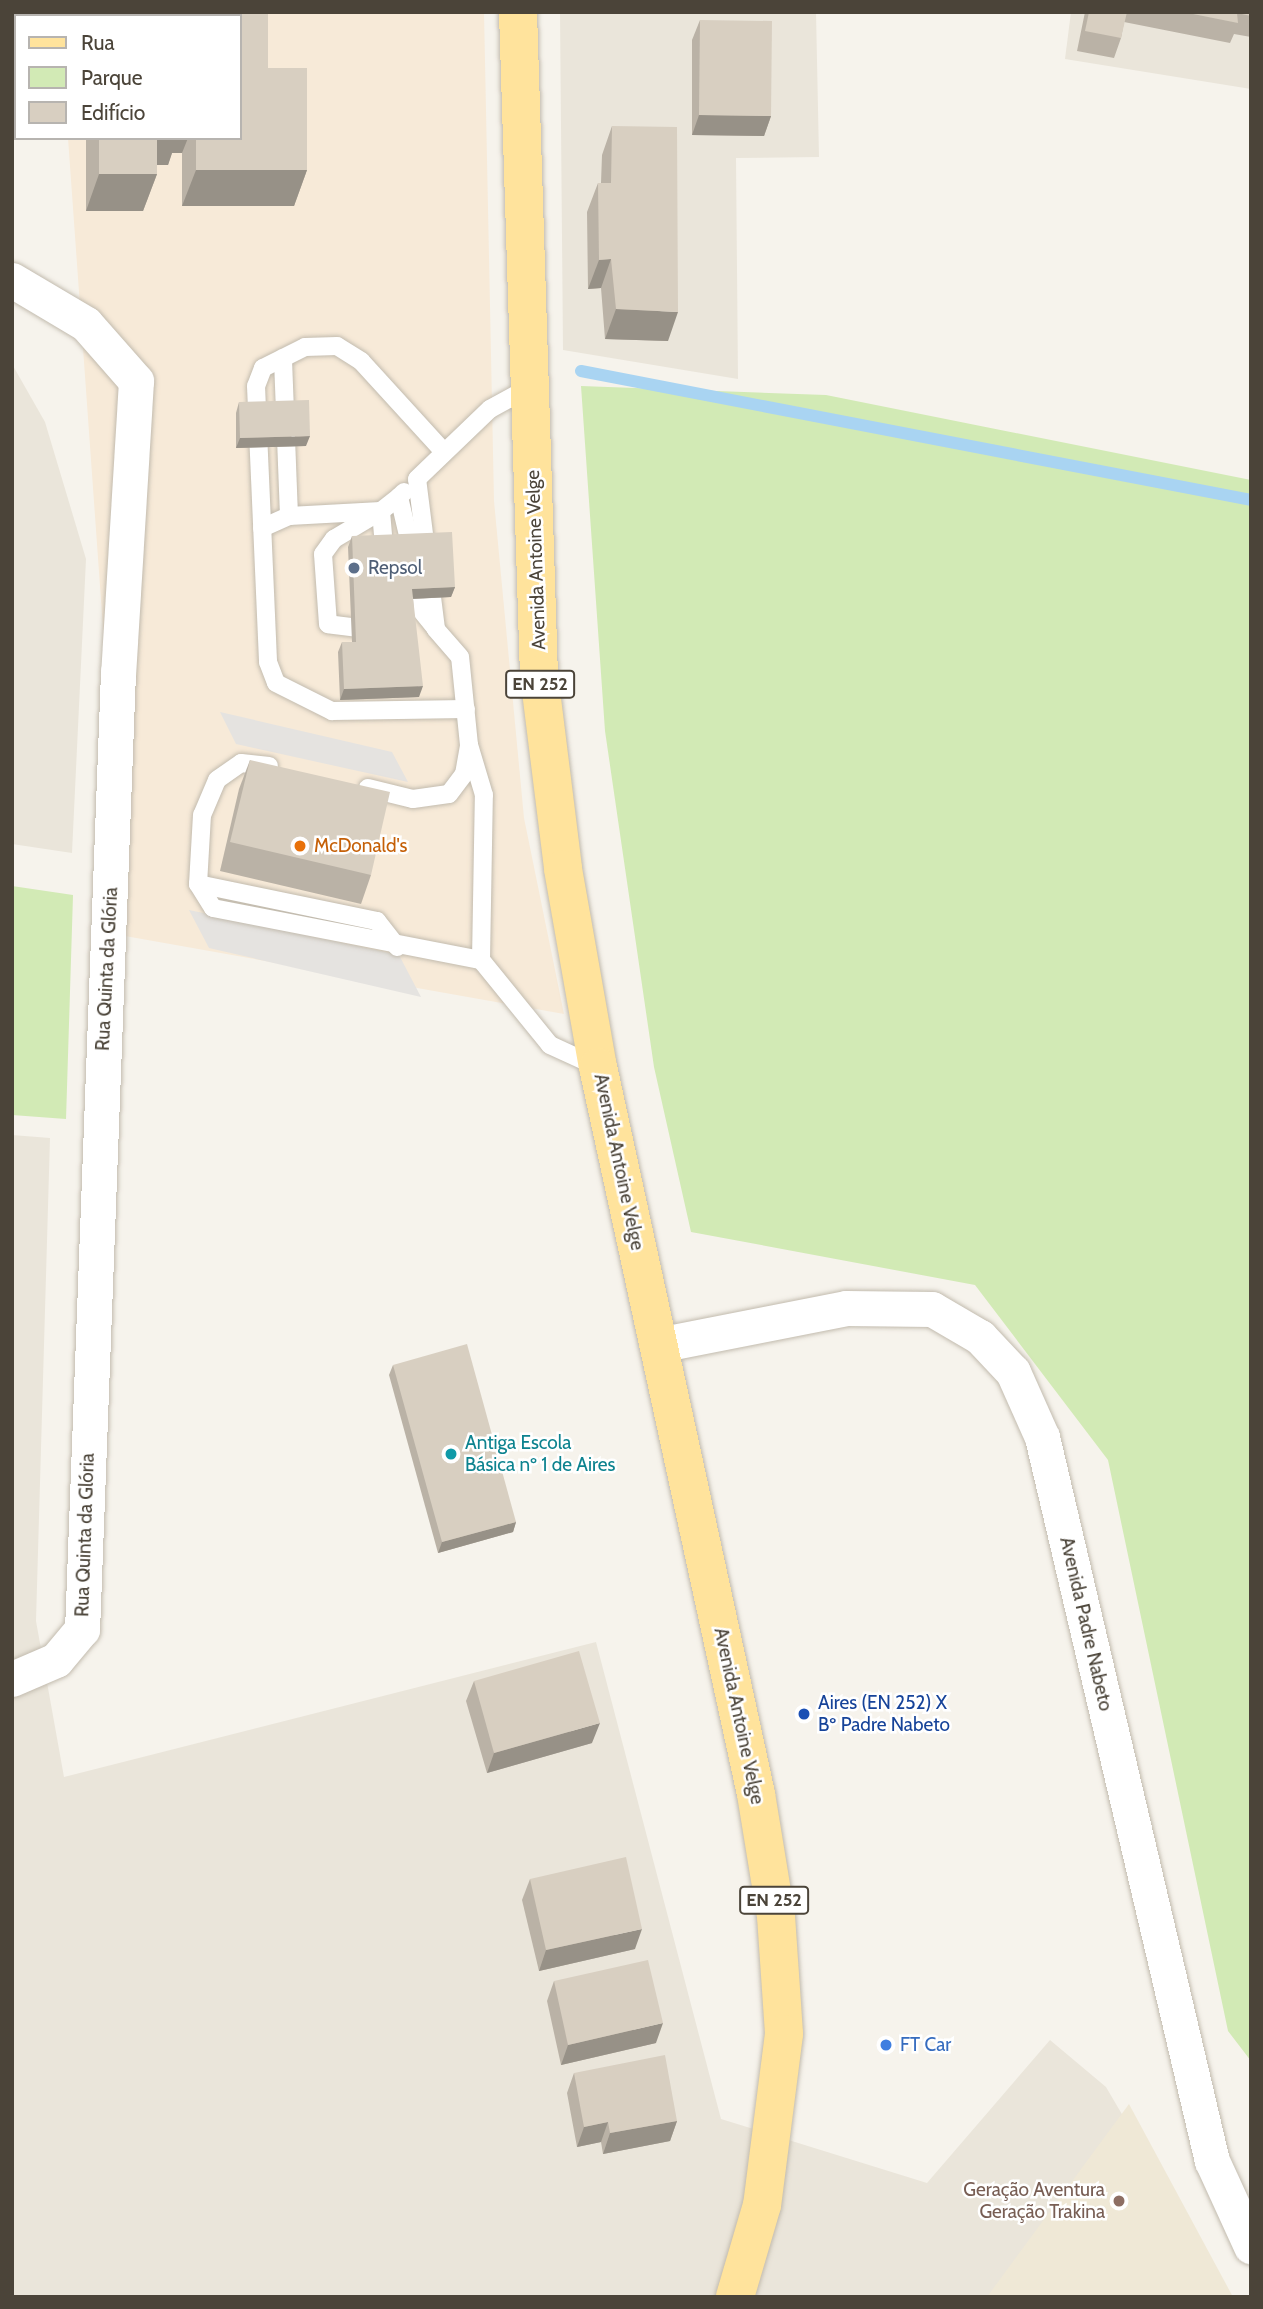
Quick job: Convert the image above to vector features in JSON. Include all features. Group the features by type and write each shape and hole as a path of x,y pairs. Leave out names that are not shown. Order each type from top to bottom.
{"main road":[{"name":"Avenida Antoine Velge","path":"518,12 539,675 563,869 598,1067 757,1794 776,1916 783,2034 762,2205 735,2297"}],"street":[{"name":"Rua Quinta da Glória","path":"12,280 86,324 136,381 118,672 82,1629 56,1660 12,1679"},
{"name":"Avenida Padre Nabeto","path":"658,1345 846,1308 932,1309 980,1337 1013,1372 1042,1437 1212,2161 1251,2246"}],"lane":[{"path":"443,452 361,361 337,346 305,347 263,369 256,386 268,662 276,683 331,711 466,709"},
{"path":"283,358 289,516"},
{"path":"388,629 328,624 323,554 334,539 399,497 490,409 530,387"},
{"path":"416,479 436,629"},
{"path":"399,497 412,599 460,657 469,745 484,795 481,960 550,1045 598,1067"},
{"path":"262,528 289,516 381,511"},
{"path":"363,546 381,511"},
{"path":"381,511 386,573"},
{"path":"366,602 367,629"},
{"path":"409,629 436,629"},
{"path":"348,783 413,799 449,794 464,774 469,745"},
{"path":"283,768 241,763 217,780 202,816 198,884 213,908 397,947 481,960"}],"shaded area":[{"path":"59,12 484,12 494,501 524,818 564,1014 125,936 68,140 242,140 242,14"},
{"path":"560,12 816,12 819,157 736,158 738,379 563,350"},
{"path":"1071,12 1251,12 1251,89 1065,59"},
{"path":"12,364 45,422 86,559 72,853 12,844"},
{"path":"220,712 392,752 408,782 236,744"},
{"path":"189,910 399,955 421,997 209,948"},
{"path":"12,1135 50,1138 36,1621 64,1777 596,1642 721,2119 927,2183 1050,2040 1106,2087 1229,2297 12,2297"},
{"name":"Geração Aventura Geração Trakina","path":"1129,2104 1233,2297 987,2297"}],"green space":[{"path":"581,386 826,395 1251,480 1251,2061 1228,2031 1108,1460 975,1285 691,1232 654,1067 605,731"},
{"path":"12,886 73,895 66,1119 12,1115"}],"building":[{"path":"268,12 268,68 307,68 307,170 196,170 196,140 242,140 242,14 90,14"},
{"path":"1089,12 1127,12 1121,38 1085,31"},
{"path":"1183,12 1251,12 1251,16 1237,13 1238,23"},
{"path":"700,20 772,21 771,116 699,115"},
{"path":"612,126 677,127 678,312 616,309 611,259 599,260 598,183 611,183"},
{"path":"99,140 157,140 157,174 99,174"},
{"path":"309,400 310,436 240,438 239,402"},
{"path":"452,532 455,587 412,589 423,686 344,689 342,642 356,642 352,536"},
{"name":"McDonald's","path":"250,760 390,792 371,875 230,842"},
{"name":"Antiga Escola Básica nº 1 de Aires","path":"467,1344 516,1522 442,1542 393,1365"},
{"path":"579,1651 600,1723 494,1753 474,1681"},
{"path":"626,1857 642,1929 546,1950 530,1879"},
{"path":"648,1960 663,2023 568,2045 554,1981"},
{"path":"665,2055 677,2121 610,2133 608,2122 584,2127 574,2073"}],"waterway":[{"path":"581,371 1251,500"}],"place":[{"name":"Repsol","path":"354,568"},
{"name":"McDonald's","path":"300,846"},
{"name":"Antiga Escola Básica nº 1 de Aires","path":"451,1454"},
{"name":"Aires (EN 252) X Bº Padre Nabeto","path":"804,1714"},
{"name":"FT Car","path":"886,2045"},
{"name":"Geração Aventura Geração Trakina","path":"1119,2201"}]}
